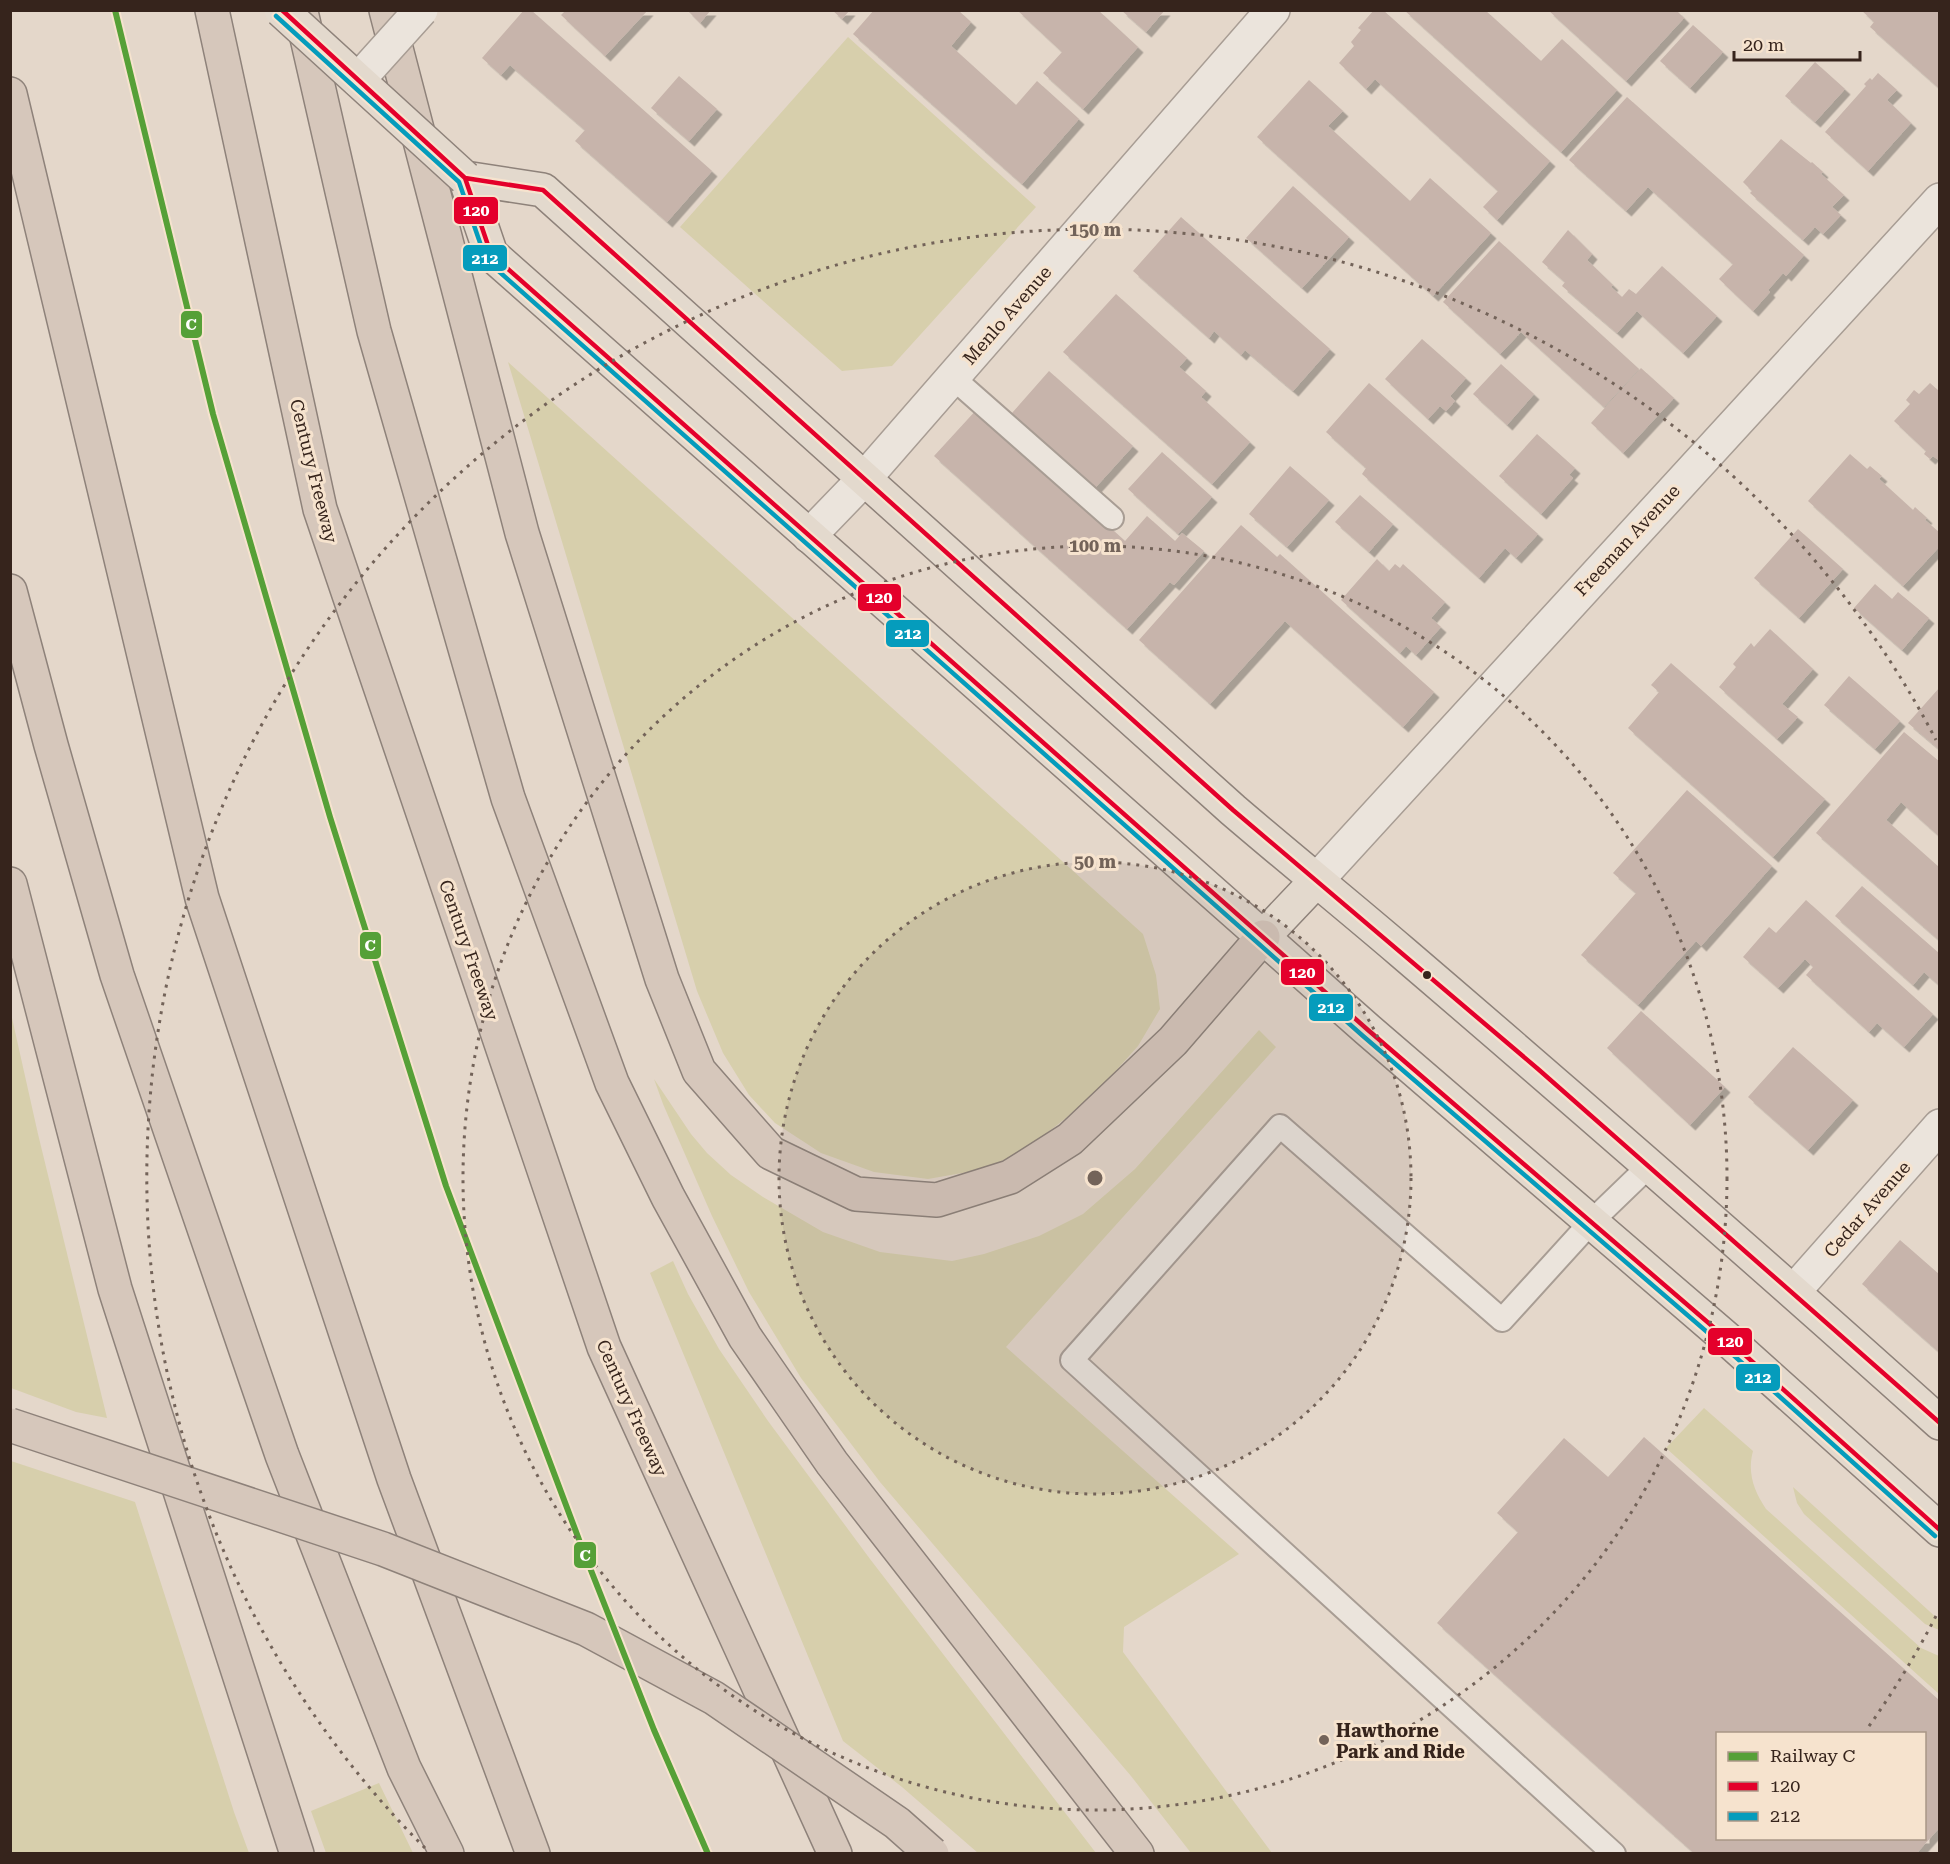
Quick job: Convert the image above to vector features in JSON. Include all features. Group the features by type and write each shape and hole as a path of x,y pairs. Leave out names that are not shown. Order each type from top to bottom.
{"highway":[{"name":"Century Freeway","path":"212,10 324,520 604,1347 835,1854"},
{"path":"301,10 374,331 508,798 612,1083 668,1197 745,1337 832,1463 1137,1854"},
{"path":"387,10 522,533 662,979 699,1071 771,1153 856,1194 937,1200 1010,1177 1070,1139 1173,1041 1263,937"},
{"path":"10,94 202,898 394,1479 533,1854"},
{"path":"10,591 51,745 117,975 282,1455 404,1768 447,1854"},
{"path":"10,884 115,1288 297,1854"},
{"path":"10,1425 383,1549 586,1629 714,1698 897,1823 932,1854"}],"main road":[{"path":"281,10 465,177 491,254 1368,1030 1726,1338 1940,1530"},
{"path":"465,177 543,190 1233,810 1649,1166 1940,1423"},
{"path":"1263,937 1316,881"}],"street":[{"path":"358,80 421,10"},
{"name":"Menlo Avenue","path":"809,536 864,479 1273,10"},
{"name":"Freeman Avenue","path":"1316,881 1940,200"},
{"name":"Cedar Avenue","path":"1794,1292 1940,1126"}],"lane":[{"path":"952,377 1112,518"},
{"path":"1614,1854 1072,1360 1280,1126 1502,1320 1592,1221 1649,1166"}],"shaded area":[{"path":"848,37 1036,207 892,366 842,371 680,227"},
{"path":"508,362 1143,934 1156,975 1160,1009 1138,1046 1104,1084 1025,1150 985,1169 928,1179 874,1172 821,1153 775,1123 749,1095 723,1053 697,991"},
{"path":"10,1009 107,1418 76,1412 11,1388"},
{"path":"1259,1030 1276,1047 1006,1347 1239,1554 1124,1627 1123,1652 1272,1853 1191,1853 1131,1776 880,1482 801,1378 749,1292 712,1216 654,1079 691,1134 707,1153 731,1175 763,1197 823,1232 880,1252 952,1261 984,1254 1039,1236 1083,1214 1135,1169"},
{"path":"673,1261 688,1294 719,1349 768,1421 870,1559 1096,1853 978,1853 902,1787 843,1741 650,1273"},
{"path":"1704,1408 1753,1451 1751,1474 1758,1495 1766,1509 1921,1648 1939,1656 1939,1694 1666,1448"},
{"path":"11,1461 135,1502 249,1853 11,1853"},
{"path":"1793,1487 1939,1620 1939,1630 1925,1624 1804,1514 1797,1503"},
{"path":"379,1783 413,1853 326,1853 311,1811"}],"building":[{"path":"524,10 531,10 712,171 667,222 575,141 585,130 510,65 501,75 482,58"},
{"path":"566,10 648,10 605,56 561,15"},
{"path":"687,10 711,10 700,23"},
{"path":"832,10 850,10 842,19"},
{"path":"874,10 958,10 971,22 951,46 1016,105 1037,81 1079,119 1022,184 853,34"},
{"path":"1017,10 1098,10 1138,47 1083,109 1043,73 1062,52"},
{"path":"1121,10 1165,10 1146,32"},
{"path":"1374,10 1383,10 1550,161 1497,220 1483,207 1498,191 1375,79 1366,89 1339,63 1354,46 1351,42 1361,30 1358,28"},
{"path":"1404,10 1485,10 1541,61 1562,39 1617,90 1561,152"},
{"path":"1548,10 1676,10 1684,18 1626,81"},
{"path":"1861,10 1940,10 1940,89 1870,27 1874,22"},
{"path":"1693,25 1723,52 1690,88 1660,61"},
{"path":"1815,62 1845,89 1815,122 1785,96"},
{"path":"1878,73 1897,90 1887,100 1911,123 1868,171 1825,132 1866,86 1864,84"},
{"path":"679,76 717,109 689,141 651,108"},
{"path":"1309,80 1343,111 1328,126 1410,201 1430,178 1491,233 1433,296 1257,137"},
{"path":"1627,97 1804,255 1786,276 1783,273 1753,311 1719,279 1733,264 1648,187 1626,211 1569,160"},
{"path":"1781,139 1812,162 1823,172 1821,174 1844,195 1832,207 1841,215 1823,234 1815,227 1803,240 1750,193 1752,191 1743,182"},
{"path":"1293,186 1349,237 1302,288 1246,238"},
{"path":"1181,217 1330,349 1293,391 1245,350 1241,355 1214,331 1209,338 1133,271"},
{"path":"1568,230 1592,254 1587,260 1622,297 1629,289 1636,294 1662,266 1717,316 1683,353 1637,311 1617,333 1562,286 1565,282 1542,262"},
{"path":"1499,241 1639,369 1604,407 1521,332 1500,354 1443,302"},
{"path":"1116,294 1187,358 1179,367 1206,391 1201,397 1250,442 1212,484 1063,352"},
{"path":"1422,339 1466,378 1450,396 1455,401 1446,411 1440,406 1428,419 1385,379"},
{"path":"1501,364 1534,394 1507,425 1473,394"},
{"path":"1641,368 1674,398 1623,453 1591,423"},
{"path":"1049,371 1133,446 1095,488 1012,413"},
{"path":"1369,383 1538,534 1516,558 1505,548 1479,578 1362,474 1366,468 1326,432"},
{"path":"1930,383 1940,392 1940,461 1933,456 1930,459 1924,454 1926,451 1894,421 1910,404 1906,400 1914,390 1919,394"},
{"path":"978,408 1125,541 1147,516 1175,541 1182,533 1204,551 1174,585 1170,582 1127,629 934,456"},
{"path":"1537,434 1575,468 1569,475 1573,478 1541,514 1499,476"},
{"path":"1162,452 1212,497 1178,534 1128,489"},
{"path":"1850,454 1867,469 1870,466 1882,476 1879,479 1913,510 1915,507 1927,518 1925,520 1940,533 1940,546 1903,586 1808,501"},
{"path":"1290,466 1329,500 1287,547 1249,514"},
{"path":"1360,495 1393,524 1369,552 1335,522"},
{"path":"1241,525 1277,557 1280,554 1434,692 1403,727 1285,621 1210,704 1139,640"},
{"path":"1798,529 1843,569 1799,618 1754,578"},
{"path":"1377,559 1389,571 1395,564 1400,568 1403,564 1445,602 1431,618 1441,627 1416,655 1406,646 1400,653 1341,600"},
{"path":"1875,584 1892,599 1898,592 1929,618 1902,650 1854,608"},
{"path":"1770,629 1813,669 1782,704 1798,717 1777,739 1719,687 1736,667 1733,664 1751,643 1754,647"},
{"path":"1671,663 1825,799 1773,857 1628,728 1659,692 1651,685"},
{"path":"1849,676 1900,721 1875,749 1824,705"},
{"path":"1940,687 1940,750 1908,723"},
{"path":"1904,732 1940,762 1940,837 1901,802 1886,820 1940,868 1940,941 1816,833"},
{"path":"1687,790 1772,866 1701,946 1696,941 1638,1005 1581,955 1636,893 1613,873"},
{"path":"1862,886 1940,954 1940,986 1924,972 1913,985 1835,916"},
{"path":"1806,900 1933,1014 1904,1047 1877,1023 1869,1032 1806,975 1813,967 1805,959 1778,988 1743,957 1769,927 1776,933"},
{"path":"1641,1011 1725,1087 1690,1125 1607,1048"},
{"path":"1793,1047 1853,1100 1808,1150 1748,1097"},
{"path":"1900,1240 1940,1275 1940,1353 1862,1284"},
{"path":"1644,1437 1940,1701 1940,1827 1916,1854 1695,1854 1437,1623 1518,1532 1497,1513 1564,1438 1608,1477"}],"rail line":[{"name":"C","path":"115,10 213,414 330,817 446,1186 581,1545 654,1730 708,1854"}],"transit line":[{"name":"120","path":"282,10 465,178 491,254 1368,1030 1726,1338 1940,1530"},
{"name":"212","path":"276,16 459,182 486,260 1363,1036 1721,1344 1935,1536"},
{"name":"120","path":"465,178 543,190 1233,810 1538,1069 1940,1423"}],"place":[{"name":"Hawthorne Park and Ride","path":"1324,1740"}]}
